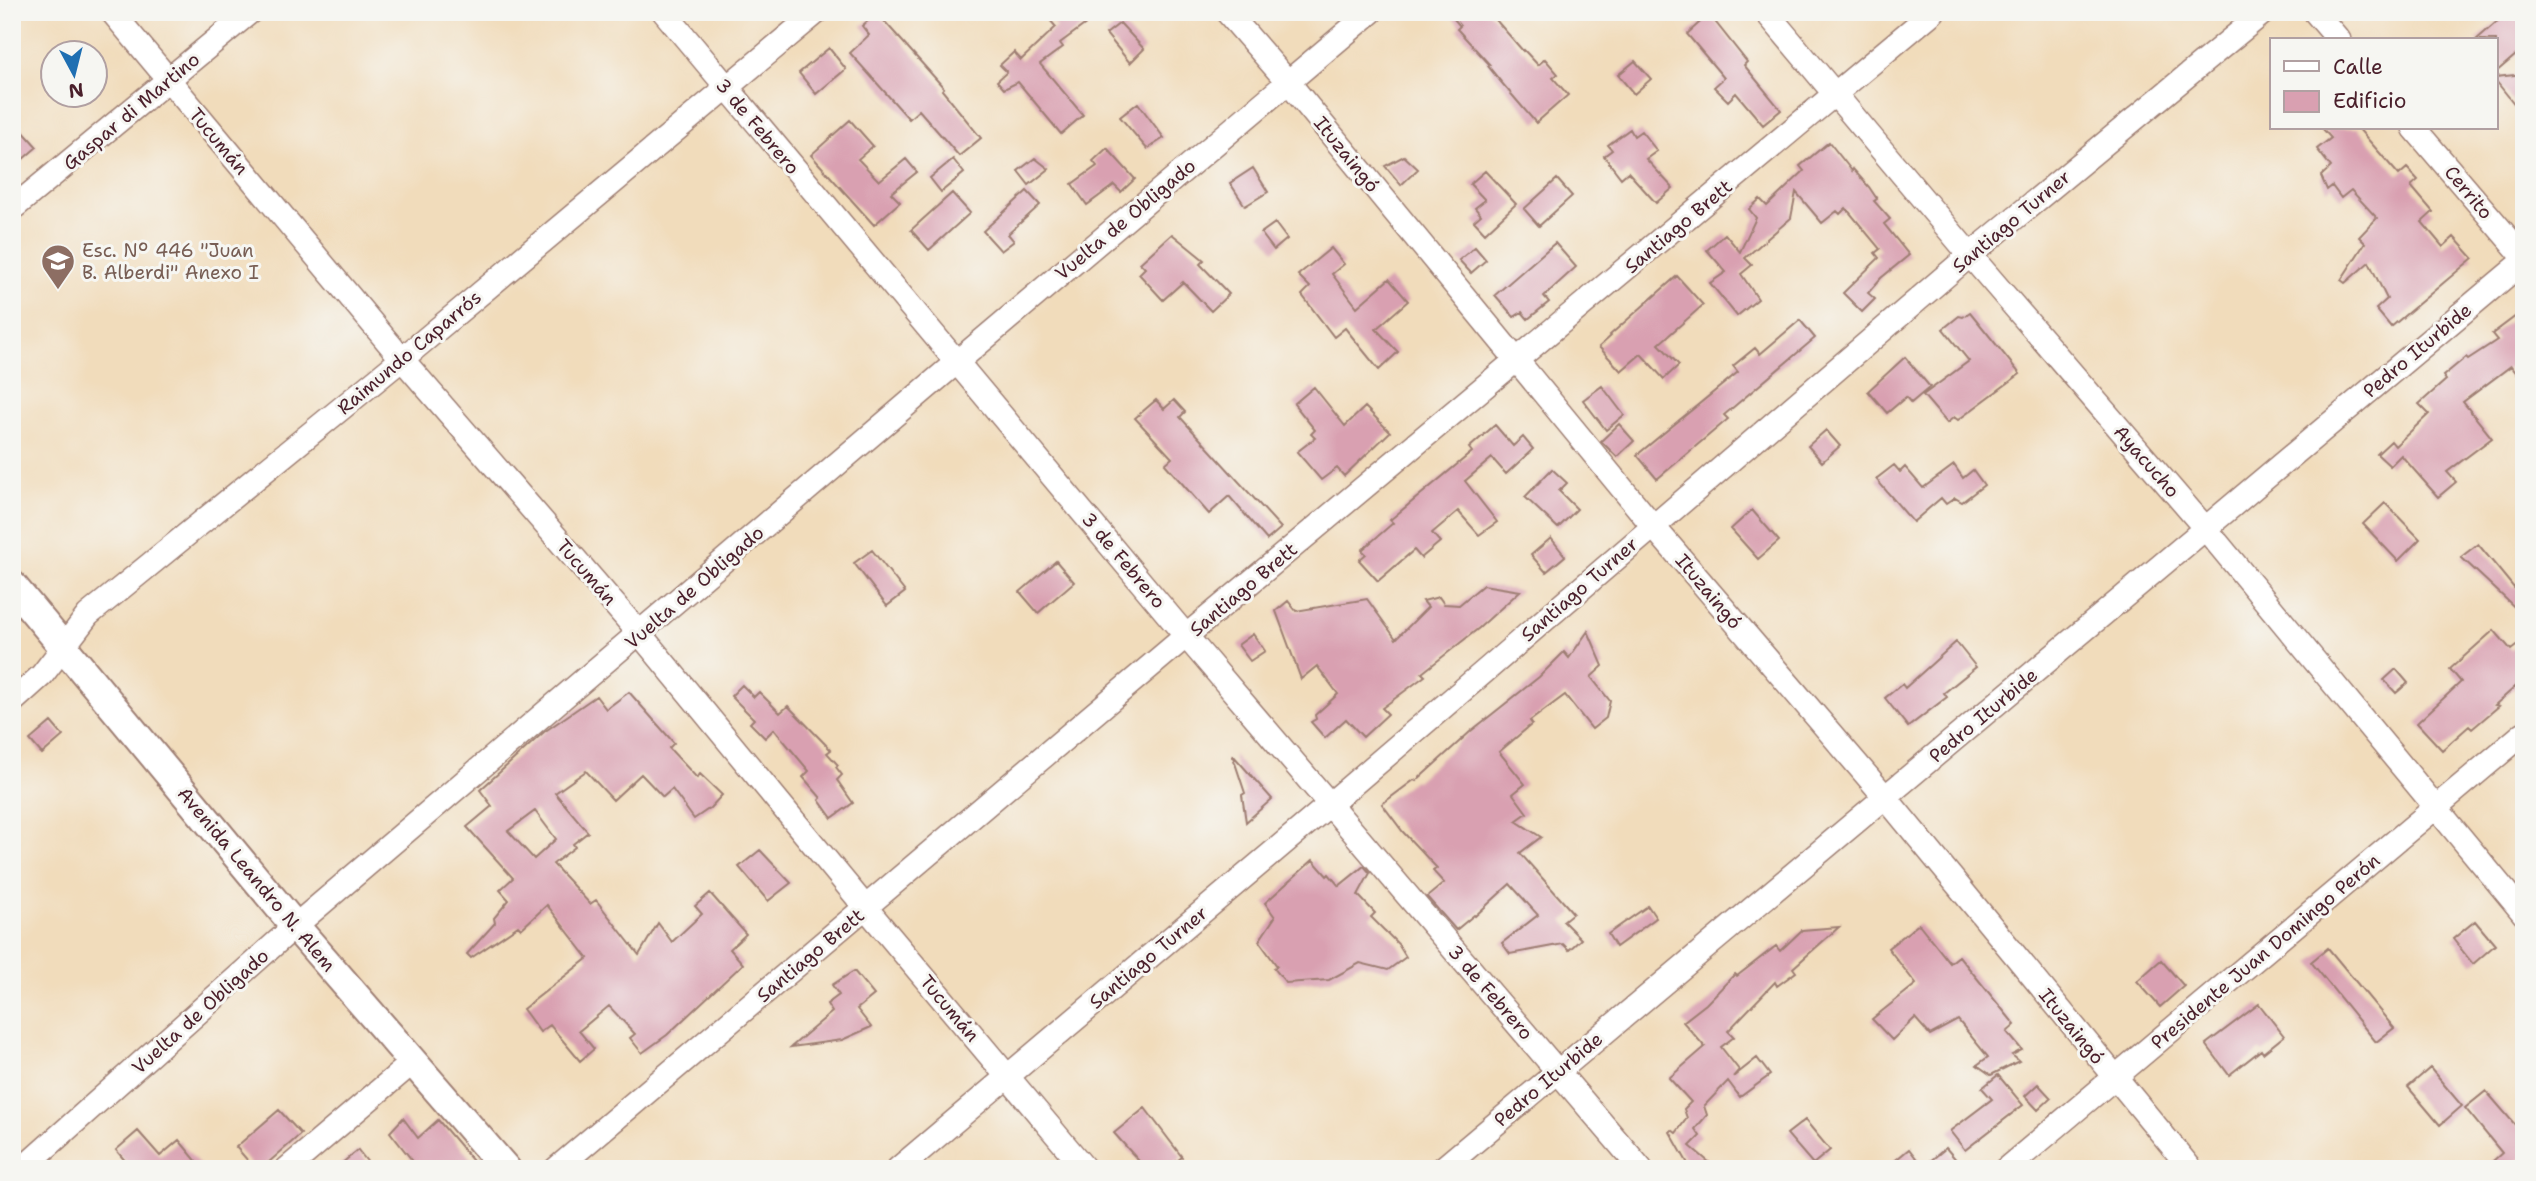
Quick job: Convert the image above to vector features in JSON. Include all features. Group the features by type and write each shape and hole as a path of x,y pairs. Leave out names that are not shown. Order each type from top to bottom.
{"main road":[{"name":"Avenida Leandro N. Alem","path":"12,585 295,926 506,1169"}],"street":[{"name":"Tucumán","path":"112,12 402,359 640,634 1085,1169"},
{"name":"Gaspar di Martino","path":"12,209 250,12"},
{"name":"3 de Febrero","path":"664,12 1186,636 1641,1169"},
{"name":"Raimundo Caparrós","path":"12,702 42,675 88,615 402,359 817,12"},
{"name":"Ituzaingó","path":"1227,12 1288,82 1653,526 1886,798 2191,1169"},
{"name":"Vuelta de Obligado","path":"22,1169 295,926 1371,12"},
{"name":"Ayacucho","path":"1766,12 2205,528 2524,914"},
{"name":"Santiago Brett","path":"556,1169 1186,636 1933,12"},
{"name":"Santiago Turner","path":"898,1169 1330,804 1970,255 2264,12"},
{"path":"2315,12 2337,38"},
{"name":"Cerrito","path":"2416,130 2524,259"},
{"name":"Pedro Iturbide","path":"1442,1169 2524,259"},
{"name":"Presidente Juan Domingo Perón","path":"2006,1169 2524,733"},
{"path":"287,1169 413,1062"}],"building":[{"path":"1043,12 1102,12 1060,43 1063,47 1040,64 1083,115 1061,134 1018,82 1004,89 997,81 1007,72 1000,65 1014,52 1021,60 1056,27"},
{"path":"1448,12 1489,12 1538,65 1545,59 1558,74 1553,78 1568,95 1536,123 1488,66 1490,65 1457,29 1460,26"},
{"path":"2508,12 2519,12 2524,17 2524,48 2498,70 2498,38 2478,38"},
{"path":"877,13 944,88 942,90 981,138 959,156 919,110 909,119 850,53 869,35 862,26"},
{"path":"1709,14 1747,62 1744,65 1781,110 1763,125 1736,93 1728,101 1714,87 1724,78 1687,34"},
{"path":"1120,23 1144,49 1130,63 1106,34"},
{"path":"829,48 846,69 816,94 799,73"},
{"path":"1635,61 1651,79 1634,94 1618,75"},
{"path":"2524,74 2524,116 2498,84 2498,77"},
{"path":"1138,103 1164,138 1147,149 1120,117"},
{"path":"12,119 37,147 23,159 12,147"},
{"path":"850,120 873,146 858,159 879,181 906,159 917,172 891,193 900,202 874,225 811,155"},
{"path":"1630,129 1634,136 1641,131 1657,151 1646,159 1673,188 1656,203 1628,172 1621,178 1604,156 1612,150 1608,145"},
{"path":"2324,130 2360,130 2399,175 2407,168 2418,180 2411,186 2433,212 2422,222 2443,247 2454,237 2473,258 2391,327 2376,309 2387,299 2369,262 2345,283 2341,280 2365,243 2359,237 2377,218 2351,190 2341,198 2332,186 2327,190 2321,176 2331,167 2317,149 2331,138"},
{"path":"1829,142 1869,187 1877,199 1874,201 1890,219 1884,224 1909,255 1881,278 1868,293 1875,299 1862,312 1843,293 1879,258 1875,253 1880,249 1846,208 1840,214 1837,211 1822,223 1796,192 1791,218 1745,258 1752,265 1741,274 1758,299 1737,316 1710,283 1726,272 1707,250 1725,234 1740,252 1756,218 1749,209 1760,199 1767,206 1804,171 1800,166"},
{"path":"1107,148 1135,179 1121,192 1114,185 1087,205 1072,184 1097,166 1093,161"},
{"path":"1404,156 1418,169 1401,185 1385,166"},
{"path":"1035,158 1049,169 1029,185 1018,171"},
{"path":"953,159 964,173 941,192 930,178"},
{"path":"1253,168 1268,192 1245,206 1230,183"},
{"path":"1485,171 1516,204 1485,233 1474,221 1481,215 1475,208 1485,200 1470,184"},
{"path":"1557,179 1572,196 1539,226 1524,209"},
{"path":"1027,191 1040,205 1008,234 1014,241 1001,251 983,231"},
{"path":"952,193 970,213 929,250 911,230"},
{"path":"1275,223 1287,239 1274,250 1261,233"},
{"path":"1172,234 1204,260 1200,264 1229,294 1211,311 1183,282 1163,300 1139,274 1145,268 1140,263"},
{"path":"1555,243 1576,267 1544,296 1549,302 1528,319 1522,312 1514,317 1495,295"},
{"path":"1475,247 1486,260 1471,273 1459,260"},
{"path":"1331,248 1344,264 1332,274 1357,307 1389,279 1408,301 1376,329 1398,352 1379,370 1345,328 1334,337 1302,295 1310,287 1298,275"},
{"path":"1677,276 1703,305 1659,344 1679,365 1664,379 1641,354 1621,371 1599,347"},
{"path":"2524,310 2524,383 2511,366 2463,402 2492,438 2447,472 2456,482 2438,497 2401,455 2390,466 2377,454 2391,441 2395,446 2429,414 2419,404 2446,380 2443,376 2466,357 2468,359 2497,340 2492,334"},
{"path":"1970,312 2020,374 1958,420 1954,417 1947,423 1923,395 1969,361 1943,329 1959,316 1963,317"},
{"path":"1800,320 1815,338 1724,415 1728,419 1657,479 1637,455 1738,372 1733,366 1755,348 1760,354"},
{"path":"1905,357 1930,387 1911,403 1906,397 1887,413 1868,391"},
{"path":"1602,386 1624,415 1606,430 1583,400"},
{"path":"1314,387 1345,426 1365,407 1390,432 1344,476 1337,468 1321,480 1297,452 1315,438 1311,434 1315,430 1294,404"},
{"path":"1156,400 1164,409 1174,400 1185,412 1180,417 1281,528 1267,540 1229,496 1209,514 1165,464 1172,458 1135,418"},
{"path":"1619,424 1634,441 1617,457 1601,441"},
{"path":"1495,425 1513,446 1523,437 1533,449 1506,474 1492,458 1465,481 1497,522 1479,535 1458,511 1432,533 1440,542 1421,558 1414,550 1378,581 1359,560 1366,554 1362,550 1393,523 1390,520 1472,452 1469,448"},
{"path":"1826,430 1840,446 1822,462 1808,446"},
{"path":"1894,465 1900,472 1905,467 1923,488 1954,465 1963,478 1973,470 1984,485 1962,502 1955,498 1946,504 1941,498 1913,522 1876,479"},
{"path":"1552,469 1567,483 1559,491 1577,509 1558,528 1525,497"},
{"path":"2385,503 2420,539 2398,561 2363,524"},
{"path":"1752,510 1779,541 1758,559 1731,529"},
{"path":"1551,538 1565,556 1546,572 1531,555"},
{"path":"2478,544 2514,588 2516,586 2524,593 2524,616 2461,557"},
{"path":"872,550 905,592 887,606 854,563"},
{"path":"1056,561 1074,582 1038,613 1020,592"},
{"path":"1483,585 1520,591 1422,673 1425,676 1382,708 1388,714 1363,737 1346,719 1325,738 1311,722 1338,694 1317,666 1301,679 1276,611 1288,601 1296,611 1367,599 1396,639 1428,607 1423,601 1439,597 1444,604 1459,605"},
{"path":"2494,630 2511,650 2524,640 2524,679 2495,705 2499,706 2472,729 2469,726 2442,750 2417,723 2461,682 2450,669"},
{"path":"1588,631 1603,666 1591,677 1610,701 1606,718 1592,729 1565,695 1530,721 1532,724 1499,752 1525,784 1513,794 1527,813 1516,821 1541,837 1520,853 1573,913 1563,921 1581,939 1569,950 1563,944 1510,954 1502,943 1538,915 1510,884 1456,930 1427,897 1444,883 1433,871 1437,868 1403,832 1382,804 1416,781 1471,731 1539,677 1564,652 1569,658"},
{"path":"1253,634 1265,651 1250,661 1238,645"},
{"path":"1956,642 1976,667 1944,693 1947,697 1908,727 1885,698 1902,684 1905,688"},
{"path":"2396,669 2408,683 2396,693 2384,680"},
{"path":"742,685 754,697 759,692 780,713 788,706 831,750 827,753 838,765 836,767 842,775 837,780 853,803 832,818 819,800 821,798 803,777 809,771 774,729 765,738 750,723 754,719 731,696"},
{"path":"629,692 674,743 669,748 697,778 700,774 722,795 694,819 672,789 663,797 641,774 613,800 586,771 555,793 588,832 573,844 575,847 553,864 590,904 596,900 639,955 658,923 672,942 702,914 695,906 710,893 746,934 730,949 743,964 667,1035 642,1053 630,1038 635,1034 609,1006 579,1031 594,1049 580,1061 550,1025 540,1032 523,1009 588,958 547,905 521,929 518,926 471,958 467,954 495,923 494,918 509,900 500,890 513,878 467,827 492,806 480,790 544,732 596,696 606,709","holes":["535,811 556,839 534,859 508,831"]},
{"path":"51,722 63,736 42,754 30,740"},
{"path":"1232,754 1272,799 1246,822 1242,795 1245,793"},
{"path":"760,850 791,883 768,901 739,867"},
{"path":"1313,860 1339,886 1364,866 1370,873 1358,895 1375,913 1371,917 1398,944 1406,957 1388,970 1360,963 1329,980 1286,983 1259,941 1275,917 1265,903"},
{"path":"1648,906 1656,918 1616,947 1608,934"},
{"path":"2475,921 2495,945 2473,964 2453,939"},
{"path":"1919,924 1950,963 1959,956 2015,1025 2007,1032 2022,1050 2012,1055 2019,1061 1991,1075 1977,1065 1988,1057 1958,1020 1930,1035 1915,1018 1892,1040 1872,1019 1916,984 1888,948"},
{"path":"1839,927 1793,968 1796,972 1777,986 1775,982 1728,1031 1734,1037 1721,1047 1739,1070 1733,1077 1757,1058 1770,1075 1740,1097 1728,1081 1704,1106 1707,1115 1695,1129 1700,1136 1690,1146 1717,1169 1691,1169 1670,1132 1672,1130 1676,1133 1687,1118 1684,1109 1691,1102 1669,1078 1705,1047 1683,1022 1706,1004 1735,974 1737,976 1776,946 1780,951 1802,930"},
{"path":"2328,948 2394,1028 2376,1042 2311,962"},
{"path":"2161,960 2184,986 2160,1007 2137,981"},
{"path":"854,971 874,995 857,1009 871,1027 842,1040 791,1047 832,1012 827,1004 839,995 832,985"},
{"path":"2259,1004 2284,1036 2229,1075 2206,1044"},
{"path":"2430,1068 2462,1106 2440,1125 2408,1087"},
{"path":"1998,1075 2023,1105 1965,1150 1950,1131 1992,1099 1982,1088"},
{"path":"2038,1084 2051,1098 2038,1110 2025,1096"},
{"path":"2486,1091 2524,1135 2524,1156 2509,1169 2484,1169 2502,1153 2465,1108"},
{"path":"1145,1108 1182,1157 1167,1169 1146,1169 1114,1133"},
{"path":"279,1110 301,1134 261,1169 255,1169 236,1147"},
{"path":"403,1118 418,1138 438,1120 473,1161 463,1169 419,1169 390,1132"},
{"path":"1805,1120 1830,1150 1813,1164 1787,1134"},
{"path":"138,1131 160,1156 179,1140 203,1169 132,1169 116,1150"},
{"path":"1946,1148 1964,1169 1885,1169 1909,1149 1923,1167"},
{"path":"358,1150 373,1169 335,1169"}],"place":[{"name":"Esc. N° 446 \"Juan B. Alberdi\" Anexo I","path":"58,291"}]}
